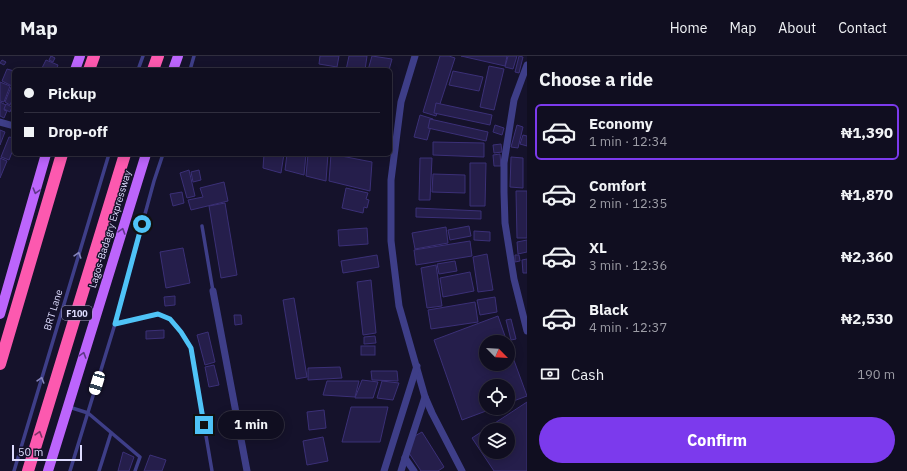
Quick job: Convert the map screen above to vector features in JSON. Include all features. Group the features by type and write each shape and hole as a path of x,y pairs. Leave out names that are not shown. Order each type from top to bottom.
{"highway":[{"path":"91,68 96,56"},
{"path":"153,68 158,56"},
{"path":"0,364 62,156"},
{"name":"Lagos-Badagry Expressway","path":"28,471 124,156"}],"main road":[{"path":"76,68 80,56"},
{"path":"174,68 178,56"},
{"path":"0,314 45,156"},
{"name":"Lagos-Badagry Expressway","path":"48,471 145,156"}],"street":[{"path":"416,56 401,102 391,180 390,241 400,306 425,397 462,471"},
{"path":"527,65 514,100 504,163 504,192 506,222 514,279 527,331"},
{"path":"0,122 12,125"},
{"path":"213,291 247,471"},
{"path":"384,471 417,366"},
{"path":"402,471 404,458 425,397"},
{"path":"404,458 414,471"}],"lane":[{"path":"139,68 143,56"},
{"path":"191,68 194,56"},
{"path":"0,370 62,156"},
{"name":"BRT Lane","path":"14,471 108,156"},
{"path":"70,471 115,324 154,181 162,156"},
{"path":"202,226 213,291"},
{"path":"115,324 158,314 170,319 181,332 191,348 212,471"},
{"path":"68,406 88,413 140,457 135,471"},
{"path":"99,471 111,433"}],"building":[{"path":"51,56 55,58 53,62 49,60"},
{"path":"320,56 339,56 337,67 319,64"},
{"path":"349,56 367,56 365,68 346,68"},
{"path":"372,56 392,59 390,68 369,68"},
{"path":"440,56 455,58 436,116 423,112"},
{"path":"461,56 507,56 505,66"},
{"path":"508,56 517,56 513,69 505,67"},
{"path":"519,56 523,57 519,73 515,72"},
{"path":"2,60 6,62 4,65 0,63"},
{"path":"46,60 58,65 57,68 42,68"},
{"path":"489,66 504,69 494,110 480,107"},
{"path":"7,69 12,70 12,86 2,81"},
{"path":"453,71 483,77 479,91 449,85"},
{"path":"0,82 10,86 4,102 0,101"},
{"path":"12,87 12,100 10,105 5,102"},
{"path":"0,102 6,105 4,110 7,111 4,118 0,116"},
{"path":"436,103 492,115 490,125 434,113"},
{"path":"6,104 12,107 10,112 4,109"},
{"path":"420,115 433,119 427,140 414,137"},
{"path":"430,119 488,132 486,141 428,128"},
{"path":"495,125 504,128 502,135 493,132"},
{"path":"517,125 523,127 518,148 511,147"},
{"path":"0,130 5,132 0,145"},
{"path":"523,135 527,136 527,146 520,144"},
{"path":"9,137 12,138 12,152 9,160 1,157"},
{"path":"433,142 484,143 484,157 433,155"},
{"path":"501,144 502,152 494,153 493,145"},
{"path":"500,154 501,166 494,166 493,155"},
{"path":"264,156 284,156 281,173 263,168"},
{"path":"287,156 306,156 304,175 285,170"},
{"path":"308,156 328,156 326,181 306,176"},
{"path":"331,156 341,156 372,162 370,191 329,181"},
{"path":"511,157 523,158 523,188 510,187"},
{"path":"0,158 7,161 0,178"},
{"path":"420,158 432,158 430,200 419,200"},
{"path":"470,163 486,163 485,206 470,206"},
{"path":"189,170 195,196 187,198 180,173"},
{"path":"199,170 201,180 193,182 191,172"},
{"path":"433,174 465,175 465,193 432,192"},
{"path":"224,182 228,201 191,210 188,200 203,197 200,188"},
{"path":"346,188 368,193 366,199 369,200 367,208 364,207 363,213 342,208"},
{"path":"516,191 527,191 527,238 517,238"},
{"path":"182,192 184,203 173,206 170,194"},
{"path":"225,203 237,275 221,278 209,206"},
{"path":"416,208 481,211 481,219 416,217"},
{"path":"469,226 471,236 450,240 448,230"},
{"path":"446,227 448,243 415,249 412,233"},
{"path":"367,228 368,244 339,246 338,230"},
{"path":"474,231 490,232 490,241 474,240"},
{"path":"527,240 527,252 518,254 517,242"},
{"path":"470,241 472,256 416,265 414,250"},
{"path":"183,248 190,283 166,288 160,252"},
{"path":"487,254 493,290 478,292 473,257"},
{"path":"377,255 379,267 343,273 341,261"},
{"path":"515,255 519,255 520,261 515,262"},
{"path":"527,259 527,273 523,273 522,260"},
{"path":"455,261 457,271 439,274 437,264"},
{"path":"436,265 442,306 427,308 421,268"},
{"path":"470,272 474,291 443,297 440,278"},
{"path":"371,280 376,333 363,335 357,282"},
{"path":"175,296 175,305 165,306 164,297"},
{"path":"495,297 497,312 480,315 477,300"},
{"path":"294,298 307,377 296,379 283,300"},
{"path":"475,302 478,322 431,329 428,310"},
{"path":"234,315 241,315 242,324 235,325"},
{"path":"498,316 505,335 479,335 479,371 515,371 515,363 527,396 515,400 515,379 479,379 479,414 462,420 434,340"},
{"path":"511,319 515,335 510,335 506,320"},
{"path":"164,330 164,338 146,339 146,331"},
{"path":"208,332 215,362 205,365 197,335"},
{"path":"375,336 376,343 364,344 364,337"},
{"path":"361,346 375,346 375,355 361,355"},
{"path":"214,365 219,385 209,387 205,367"},
{"path":"340,367 342,378 308,380 308,368"},
{"path":"371,371 397,371 398,381 372,380"},
{"path":"362,380 378,382 373,398 355,398"},
{"path":"327,381 359,381 355,397 323,395"},
{"path":"382,381 399,383 393,400 377,398"},
{"path":"527,402 527,471 494,471 486,459 515,459 515,423 495,423 507,415 515,415 515,410"},
{"path":"351,407 388,407 380,442 342,442"},
{"path":"324,410 326,428 309,430 307,412"},
{"path":"422,432 444,467 438,471 421,471 409,453 413,437"},
{"path":"479,433 479,448 472,438"},
{"path":"323,437 328,461 307,465 303,441"},
{"path":"123,452 134,457 129,471 118,471"},
{"path":"150,455 166,460 162,471 144,471"}],"route":[{"path":"142,224 115,324 158,314 170,319 181,332 191,348 204,425"}]}
